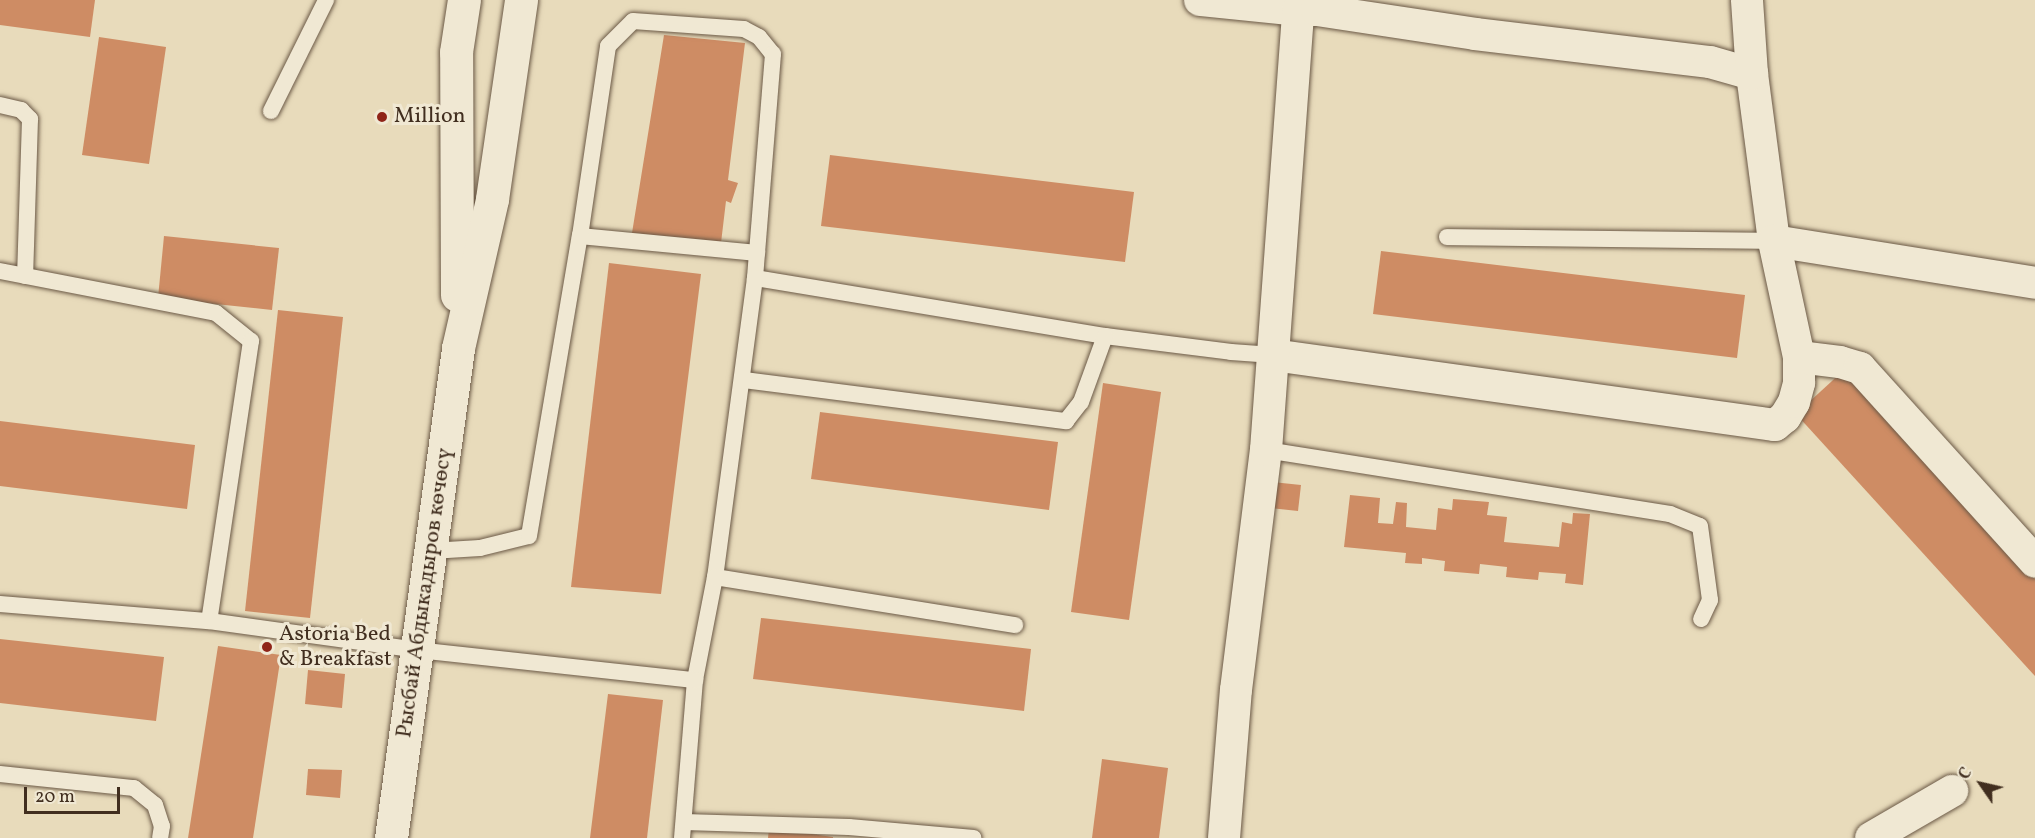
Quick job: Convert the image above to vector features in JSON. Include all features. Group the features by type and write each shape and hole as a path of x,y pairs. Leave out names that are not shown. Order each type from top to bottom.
{"main road":[{"name":"Рысбай Абдыкадыров көчөсү","path":"458,348 456,52 464,0"},
{"name":"Рысбай Абдыкадыров көчөсү","path":"391,838 458,348 492,199 521,0"}],"street":[{"path":"1200,0 1311,7 1475,34 1710,62 1752,74"},
{"path":"1273,355 1775,425 1785,417 1794,402 1799,383 1799,357 1774,241 1752,74 1748,0"},
{"path":"1224,838 1236,690 1266,450 1273,355 1311,7"},
{"path":"1774,241 2035,283"},
{"path":"1799,357 1840,362 1860,368 2035,562"},
{"path":"1871,838 1952,791"}],"lane":[{"path":"271,111 326,0"},
{"path":"430,551 480,548 529,536 580,236 608,46 633,21 744,29 759,37 773,54 755,278 744,380 714,577 695,680 683,830 849,827 974,838"},
{"path":"0,105 21,110 30,119 25,276"},
{"path":"580,236 757,253"},
{"path":"1447,237 1774,241"},
{"path":"0,271 216,313 251,341 209,621"},
{"path":"755,278 1105,336 1273,355"},
{"path":"744,380 1066,421 1081,402 1105,336"},
{"path":"1266,450 1670,514 1700,526 1710,600 1701,619"},
{"path":"714,577 1015,625"},
{"path":"0,604 209,621 417,650 695,680"},
{"path":"0,774 134,788 155,805 162,826 160,838"}],"building":[{"path":"0,0 95,0 90,37 0,25"},
{"path":"664,35 745,43 728,180 738,183 731,203 726,201 721,243 632,233"},
{"path":"99,37 166,47 149,164 82,155"},
{"path":"830,155 1134,192 1125,262 821,226"},
{"path":"164,236 279,248 272,310 158,298"},
{"path":"1381,251 1745,295 1737,358 1373,314"},
{"path":"609,263 701,274 661,594 571,587"},
{"path":"278,310 343,317 310,618 245,611"},
{"path":"1844,370 2035,579 2035,676 1796,414"},
{"path":"1103,383 1161,392 1129,620 1071,612"},
{"path":"820,412 1058,442 1049,510 811,479"},
{"path":"0,421 195,445 187,509 0,486"},
{"path":"1264,481 1301,485 1298,511 1261,507"},
{"path":"1350,495 1380,498 1378,523 1393,524 1396,502 1407,503 1406,527 1436,530 1438,508 1452,510 1453,499 1489,502 1487,515 1507,517 1504,542 1559,547 1562,522 1572,524 1573,513 1590,514 1583,585 1565,583 1566,574 1539,572 1538,580 1506,577 1507,567 1480,564 1479,574 1444,571 1445,561 1422,558 1422,564 1405,563 1406,553 1344,547"},
{"path":"761,618 1031,649 1024,711 753,679"},
{"path":"0,639 164,657 156,721 0,703"},
{"path":"218,646 281,655 253,838 188,838"},
{"path":"308,670 345,674 342,708 305,704"},
{"path":"608,694 663,700 647,838 590,838"},
{"path":"1102,759 1168,768 1159,838 1092,838"},
{"path":"308,769 342,770 340,798 306,795"},
{"path":"769,828 833,837 833,838 768,838"}],"place":[{"name":"Million","path":"382,117"},
{"name":"Astoria Bed & Breakfast","path":"267,647"}]}
